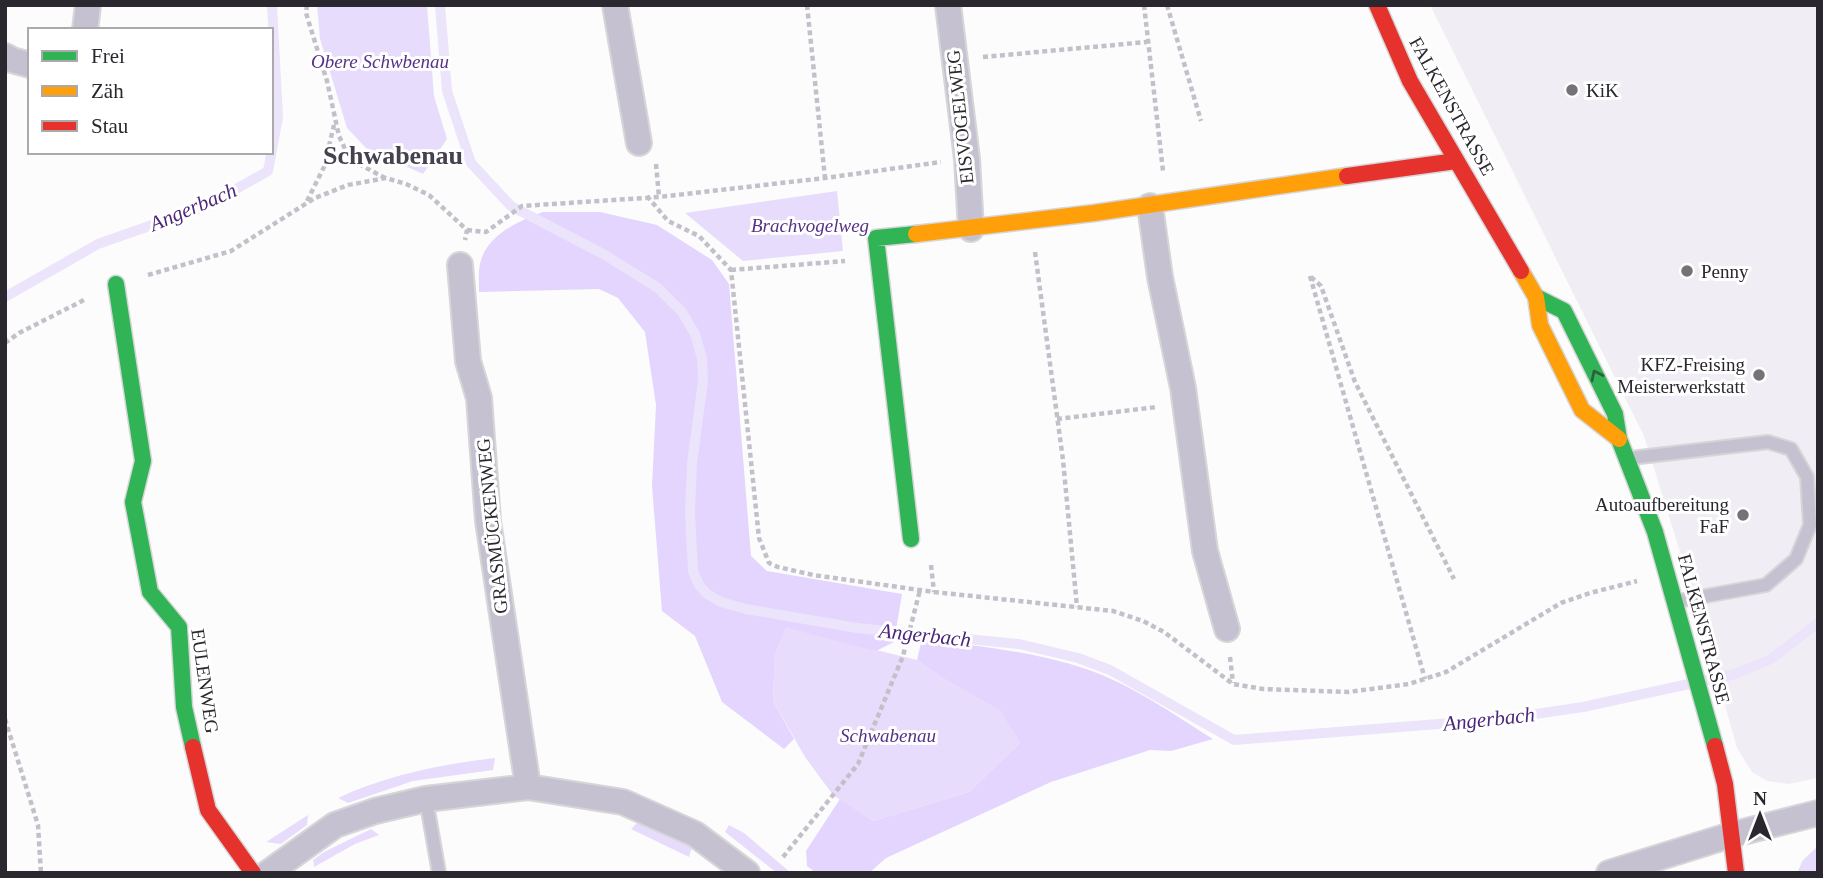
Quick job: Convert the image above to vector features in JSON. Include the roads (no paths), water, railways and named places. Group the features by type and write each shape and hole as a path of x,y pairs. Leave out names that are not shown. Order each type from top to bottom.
{"street":[{"path":"85,28 88,5"},
{"path":"615,5 639,144"},
{"name":"EISVOGELWEG","path":"948,5 967,159 971,229"},
{"name":"FALKENSTRASSE","path":"1377,5 1410,81 1536,297 1540,325 1582,410 1619,439"},
{"path":"5,56 28,64"},
{"path":"911,539 876,238 971,229 1158,205 1456,161"},
{"path":"1158,205 1160,278 1185,404 1205,551 1227,629"},
{"name":"GRASMÜCKENWEG","path":"460,265 468,360 479,398 488,521 528,787"},
{"name":"EULENWEG","path":"116,284 143,461 133,502 150,592 179,626 184,708 208,810 253,873"},
{"name":"FALKENSTRASSE","path":"1536,297 1564,311 1615,414 1619,439 1655,532 1667,572 1725,784 1736,873"},
{"path":"268,873 335,825 375,811 426,799 528,787 623,802 695,834 747,873"},
{"path":"1609,873 1731,835 1818,813"}],"lane":[{"path":"1627,459 1768,442 1791,449 1807,477 1810,525 1796,559 1766,585 1675,602"},
{"path":"426,799 439,873"}],"waterway":[{"name":"Angerbach","path":"272,5 278,117 273,144"},
{"name":"Angerbach","path":"440,5 447,91 471,163 511,206 605,255 658,288 682,312 695,334 702,358 703,381 692,463 690,513 693,571 699,585 707,594 721,602 746,609 857,628 1019,644 1078,658 1110,670 1234,740 1502,719 1583,707 1735,674 1771,659 1818,623"},
{"name":"Angerbach","path":"5,297 98,244 206,206 268,171 271,154"}],"place":[{"name":"KiK","path":"1572,90"},
{"name":"Penny","path":"1687,271"},
{"name":"KFZ-Freising Meisterwerkstatt","path":"1759,375"},
{"name":"Autoaufbereitung FaF","path":"1743,515"}],"district":[{"name":"Schwabenau","path":"393,155"}],"park label":[{"name":"Obere Schwbenau","path":"380,61"},
{"name":"Brachvogelweg","path":"810,225"}]}
